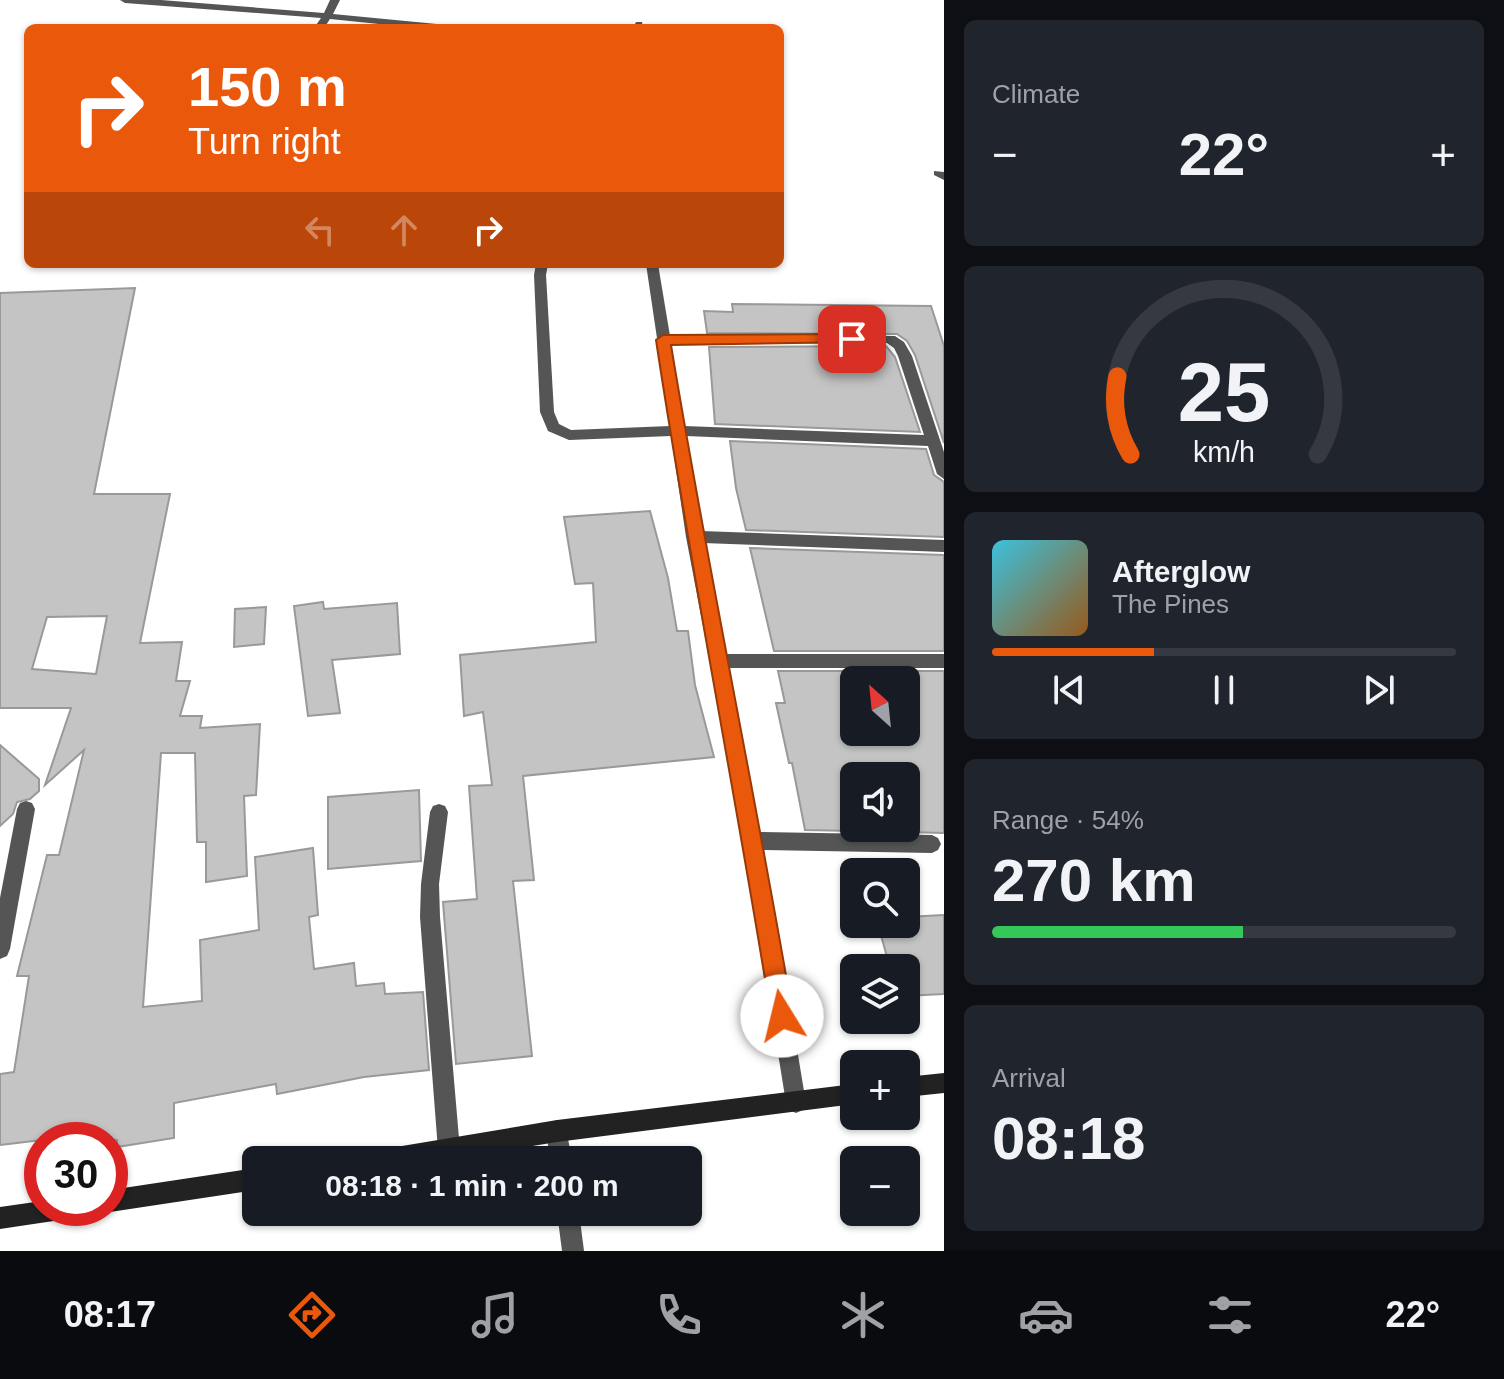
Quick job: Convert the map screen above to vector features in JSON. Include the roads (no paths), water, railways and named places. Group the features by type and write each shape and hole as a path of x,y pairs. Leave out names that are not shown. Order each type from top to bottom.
{"street":[{"path":"125,0 407,24"},
{"path":"322,24 335,0"},
{"path":"541,268 547,412 553,427 569,435 677,431 932,441"},
{"path":"653,268 694,537 753,841 796,1103"},
{"path":"663,340 890,339 899,345 905,356 944,474"},
{"path":"694,537 944,546"},
{"path":"719,661 944,661"},
{"path":"0,949 26,809"},
{"path":"439,812 430,884 430,917 449,1146"},
{"path":"753,841 932,844"},
{"path":"920,1086 944,1083"},
{"path":"472,1146 557,1131 840,1096"},
{"path":"557,1131 559,1146"},
{"path":"128,1198 242,1181"},
{"path":"0,1218 24,1214"},
{"path":"570,1226 573,1251"}]}
